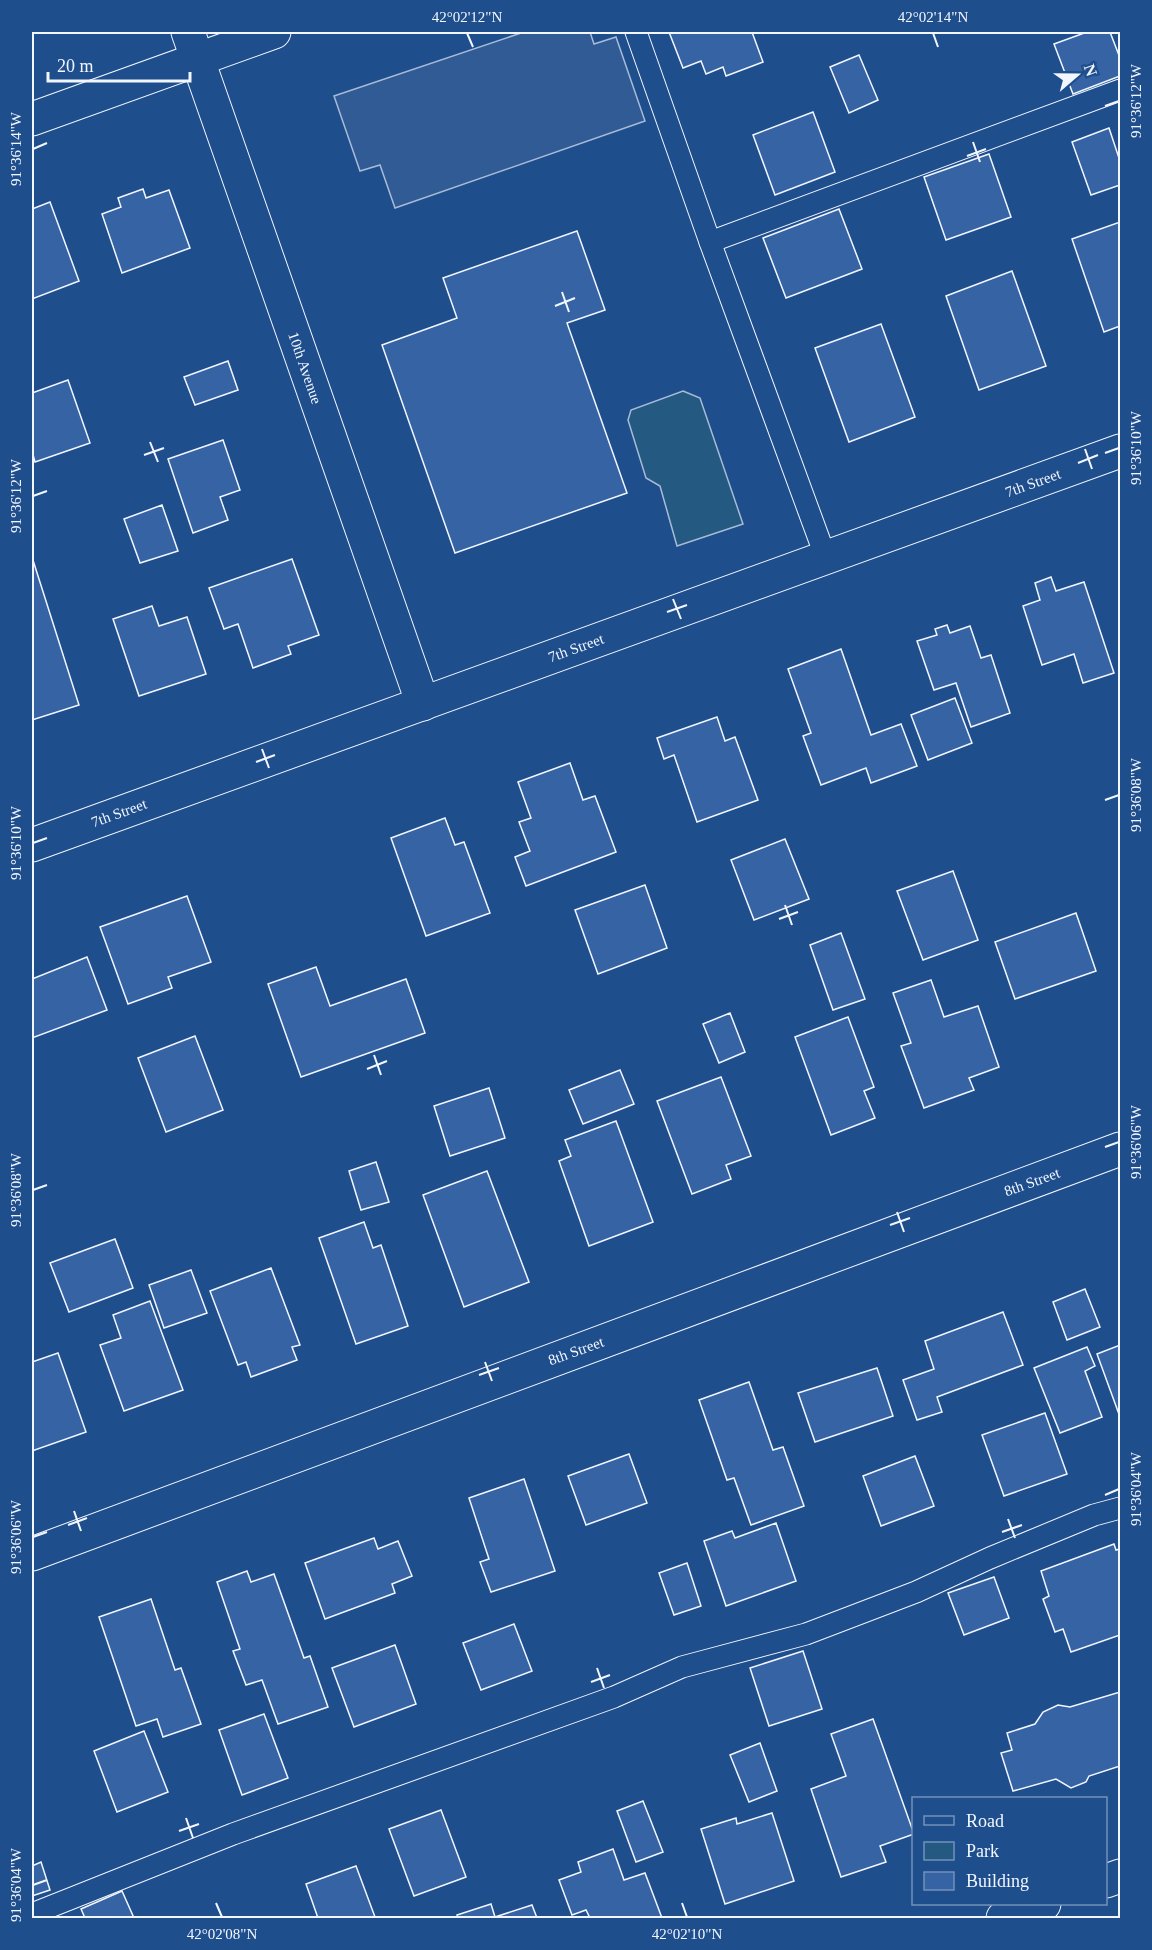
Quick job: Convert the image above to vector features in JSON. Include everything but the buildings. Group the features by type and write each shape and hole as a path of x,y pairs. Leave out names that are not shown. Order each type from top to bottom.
{"street":[{"path":"32,118 192,45 274,32"},
{"name":"10th Avenue","path":"192,45 423,704"},
{"name":"7th Street","path":"32,845 1120,451"},
{"name":"8th Street","path":"32,1554 1120,1149"},
{"path":"1003,1918 1041,1905"}],"lane":[{"path":"636,32 826,558"},
{"path":"710,242 1120,90"},
{"path":"32,1914 233,1834 614,1697 682,1666 806,1634 916,1592 990,1558 1094,1515 1120,1508"}],"green space":[{"path":"683,391 700,398 743,524 677,546 660,486 646,478 628,420 631,410"}],"shaded area":[{"path":"524,32 590,32 594,44 616,37 645,121 395,208 380,165 360,171 334,96"}]}
